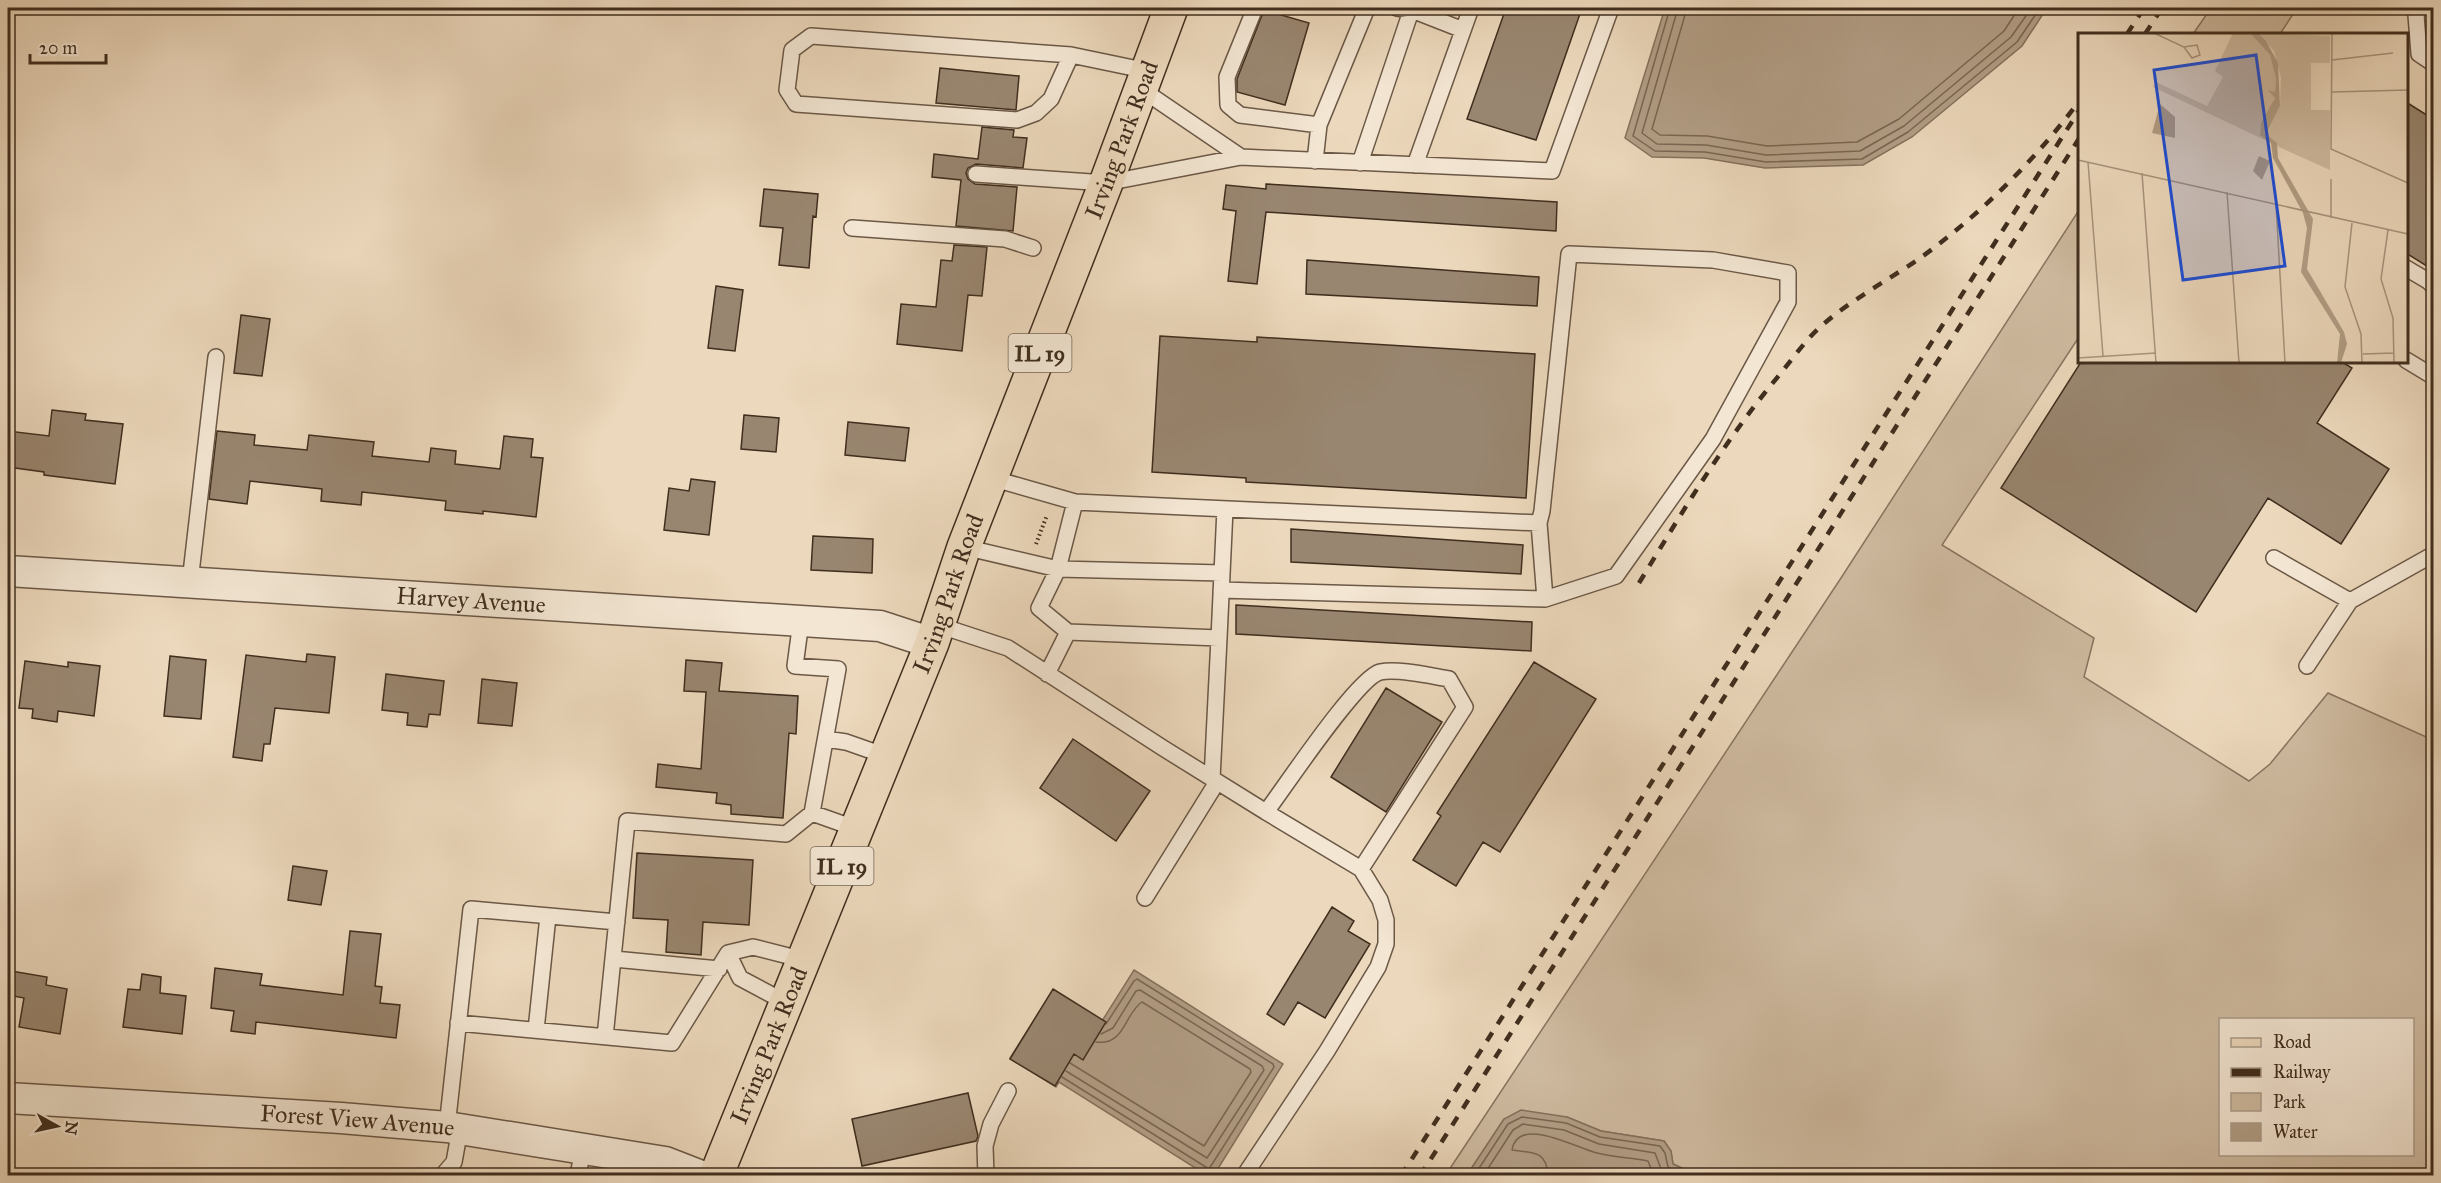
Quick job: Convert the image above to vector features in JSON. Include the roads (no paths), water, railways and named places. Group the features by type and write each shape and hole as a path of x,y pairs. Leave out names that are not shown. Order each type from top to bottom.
{"main road":[{"name":"Irving Park Road","path":"716,1176 935,634 964,547 1106,183 1170,8"}],"street":[{"name":"Harvey Avenue","path":"8,571 880,626 935,634"},
{"name":"Forest View Avenue","path":"8,1098 341,1118 453,1128 580,1162 673,1163 701,1176"}],"lane":[{"path":"1255,8 1227,77 1227,105 1240,115 1319,125"},
{"path":"1315,161 1319,125 1367,8"},
{"path":"1360,163 1407,8 1463,30"},
{"path":"1415,165 1471,8"},
{"path":"976,174 1106,183 1241,157 1552,171 1611,8"},
{"path":"2420,8 2416,15 2419,54 2433,64"},
{"path":"1071,55 1051,99 1036,113 1017,120 796,104 787,90 792,50 811,36 1071,55 1144,80 1241,157"},
{"path":"852,228 1005,239 1033,248"},
{"path":"1221,590 1545,599 1616,576 1713,439 1788,302 1788,273 1713,260 1569,254 1539,523 1545,599"},
{"path":"2408,269 2428,281 2433,288"},
{"path":"190,582 216,357"},
{"path":"2408,361 2433,377"},
{"path":"991,478 1075,502 1539,523"},
{"path":"1075,502 1058,569 1039,608 1068,632 1219,638"},
{"path":"1146,898 1215,780 1225,508"},
{"path":"964,547 1058,569 1222,573"},
{"path":"2307,666 2350,601 2433,554"},
{"path":"2274,558 2350,601"},
{"path":"605,1037 627,821 786,834 812,813 838,669 795,666 801,621"},
{"path":"1047,674 1068,632"},
{"path":"935,634 1008,648 1360,869 1380,900 1386,920 1386,944 1378,967 1327,1051 1244,1176"},
{"path":"1266,812 1354,692 1379,672 1415,673 1449,679 1465,707 1360,869"},
{"path":"826,739 846,742 886,756"},
{"path":"812,813 857,829"},
{"path":"442,1176 454,1162 453,1128 458,1023 471,909 617,922"},
{"path":"536,1030 548,916"},
{"path":"458,1023 672,1043 728,953 753,947 804,960"},
{"path":"728,953 740,978 787,1003"},
{"path":"614,959 719,969"},
{"path":"986,1176 985,1146 991,1124 1008,1091"}],"water":[{"path":"1665,8 2040,8 2043,14 2022,46 1912,137 1863,165 1765,168 1704,158 1652,157 1625,138"},
{"path":"1134,970 1283,1064 1214,1175 1208,1176 1059,1082 1056,1087 1010,1058 1053,990 1102,1021"},
{"path":"1521,1110 1567,1117 1601,1131 1664,1141 1671,1151 1673,1164 1697,1175 1542,1176 1523,1172 1517,1175 1467,1175 1504,1119"}],"railway":[{"path":"2128,33 2144,8"},
{"path":"2146,33 2162,8"},
{"path":"1639,583 1689,502 1742,423 1809,338 1844,308 1923,256 1967,221 2027,164 2078,103"},
{"path":"1401,1176 2078,112"},
{"path":"1420,1176 2078,140"}]}
